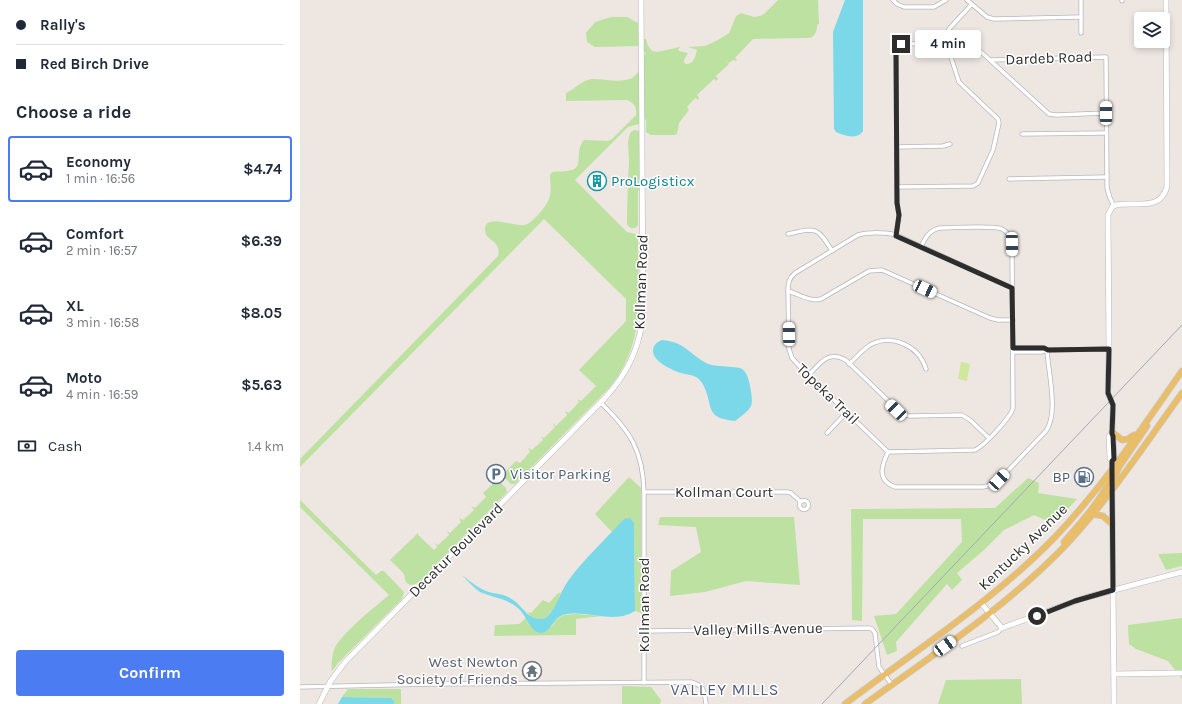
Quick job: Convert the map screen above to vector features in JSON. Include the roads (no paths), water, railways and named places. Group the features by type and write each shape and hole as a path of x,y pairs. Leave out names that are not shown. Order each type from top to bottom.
{"main road":[{"name":"Kentucky Avenue","path":"845,704 981,603 1026,565 1083,506 1112,472 1139,430 1182,371"},
{"name":"Kentucky Avenue","path":"866,704 1015,593 1058,552 1092,514 1182,394"},
{"path":"1112,487 1119,467 1148,424 1148,419"},
{"path":"1112,433 1119,439 1126,440 1139,430"},
{"path":"1058,552 1060,545 1101,495 1112,472"},
{"path":"1092,514 1103,516 1112,524"}],"street":[{"name":"Kollman Road","path":"641,0 642,320 638,344 631,362 619,382 601,403 618,420 633,441 641,461 644,492 644,683"},
{"path":"893,0 897,4 904,7 934,7 946,0"},
{"path":"967,0 987,17 994,19 1081,17"},
{"path":"1081,0 1081,33"},
{"path":"1114,704 1112,461 1110,459 1110,436 1112,433 1113,405 1108,393 1108,215 1110,210 1118,204 1154,203 1162,198 1166,193 1166,0"},
{"path":"897,187 973,186 976,184 993,150 999,121 959,82 946,43 950,28 972,4"},
{"path":"896,236 899,215 897,203 897,48 899,45 903,44 946,43"},
{"path":"980,51 1049,114 1056,116 1106,113 1107,192 1110,201 1114,206"},
{"name":"Dardeb Road","path":"991,60 1106,56 1106,113"},
{"path":"1022,134 1106,133"},
{"path":"897,148 943,146 950,144"},
{"path":"1009,179 1107,177"},
{"path":"921,247 928,234 938,228 995,228 1006,232 1010,237 1012,243 1014,405 1013,411 1009,417 978,449 971,451 888,452 882,466 882,475 888,484 897,487 984,487 992,485 999,480 1046,431 1050,424 1052,412 1052,388 1048,364 1048,350"},
{"path":"788,234 806,230 816,230 822,235 832,251 862,234 888,233 1012,288"},
{"name":"Topeka Trail","path":"832,251 795,273 790,278 788,291 790,352 793,360 888,452"},
{"path":"788,291 810,299 821,299 869,271 882,270 990,318 998,320 1012,320"},
{"path":"849,364 870,346 890,340 902,343 913,350 920,358 926,369"},
{"path":"1013,350 1044,348 1048,350 1109,349"},
{"path":"809,375 820,363 829,357 838,357 849,364 902,414 910,416 962,415 970,420 989,438"},
{"name":"Decatur Boulevard","path":"319,704 328,686 350,657 601,403"},
{"path":"827,433 847,412"},
{"name":"Kollman Court","path":"644,492 788,492 801,502"},
{"path":"962,646 998,632 1002,628 1057,607 1113,590 1182,572"},
{"path":"981,603 1002,628"},
{"name":"Valley Mills Avenue","path":"644,631 867,628 872,629 875,633 879,666 884,675"},
{"path":"1114,674 1182,673"},
{"path":"884,675 892,685"},
{"path":"300,686 691,682 702,688 706,704"}],"water":[{"path":"845,0 863,0 863,131 858,136 847,136 836,132 834,129 833,32"},
{"path":"662,340 676,343 686,348 706,363 717,366 736,367 745,371 751,389 752,403 750,408 735,421 718,417 713,413 702,382 697,377 671,369 662,364 656,358 653,351 654,347"},
{"path":"630,518 634,523 635,611 627,615 609,617 581,614 563,615 557,619 549,629 543,633 540,633 534,630 521,611 514,605 505,600 480,592 462,575 482,589 505,596 515,601 530,616 540,619 546,618 556,604 568,581 580,566 624,519"},
{"path":"342,697 391,698 394,701 394,704 338,704"}],"railway":[{"path":"822,704 1182,325"}],"place":[{"name":"ProLogisticx","path":"597,181"},
{"name":"Visitor Parking","path":"496,474"},
{"name":"BP","path":"1084,477"},
{"name":"West Newton Society of Friends","path":"532,671"}],"district":[{"name":"VALLEY MILLS","path":"725,689"}]}
